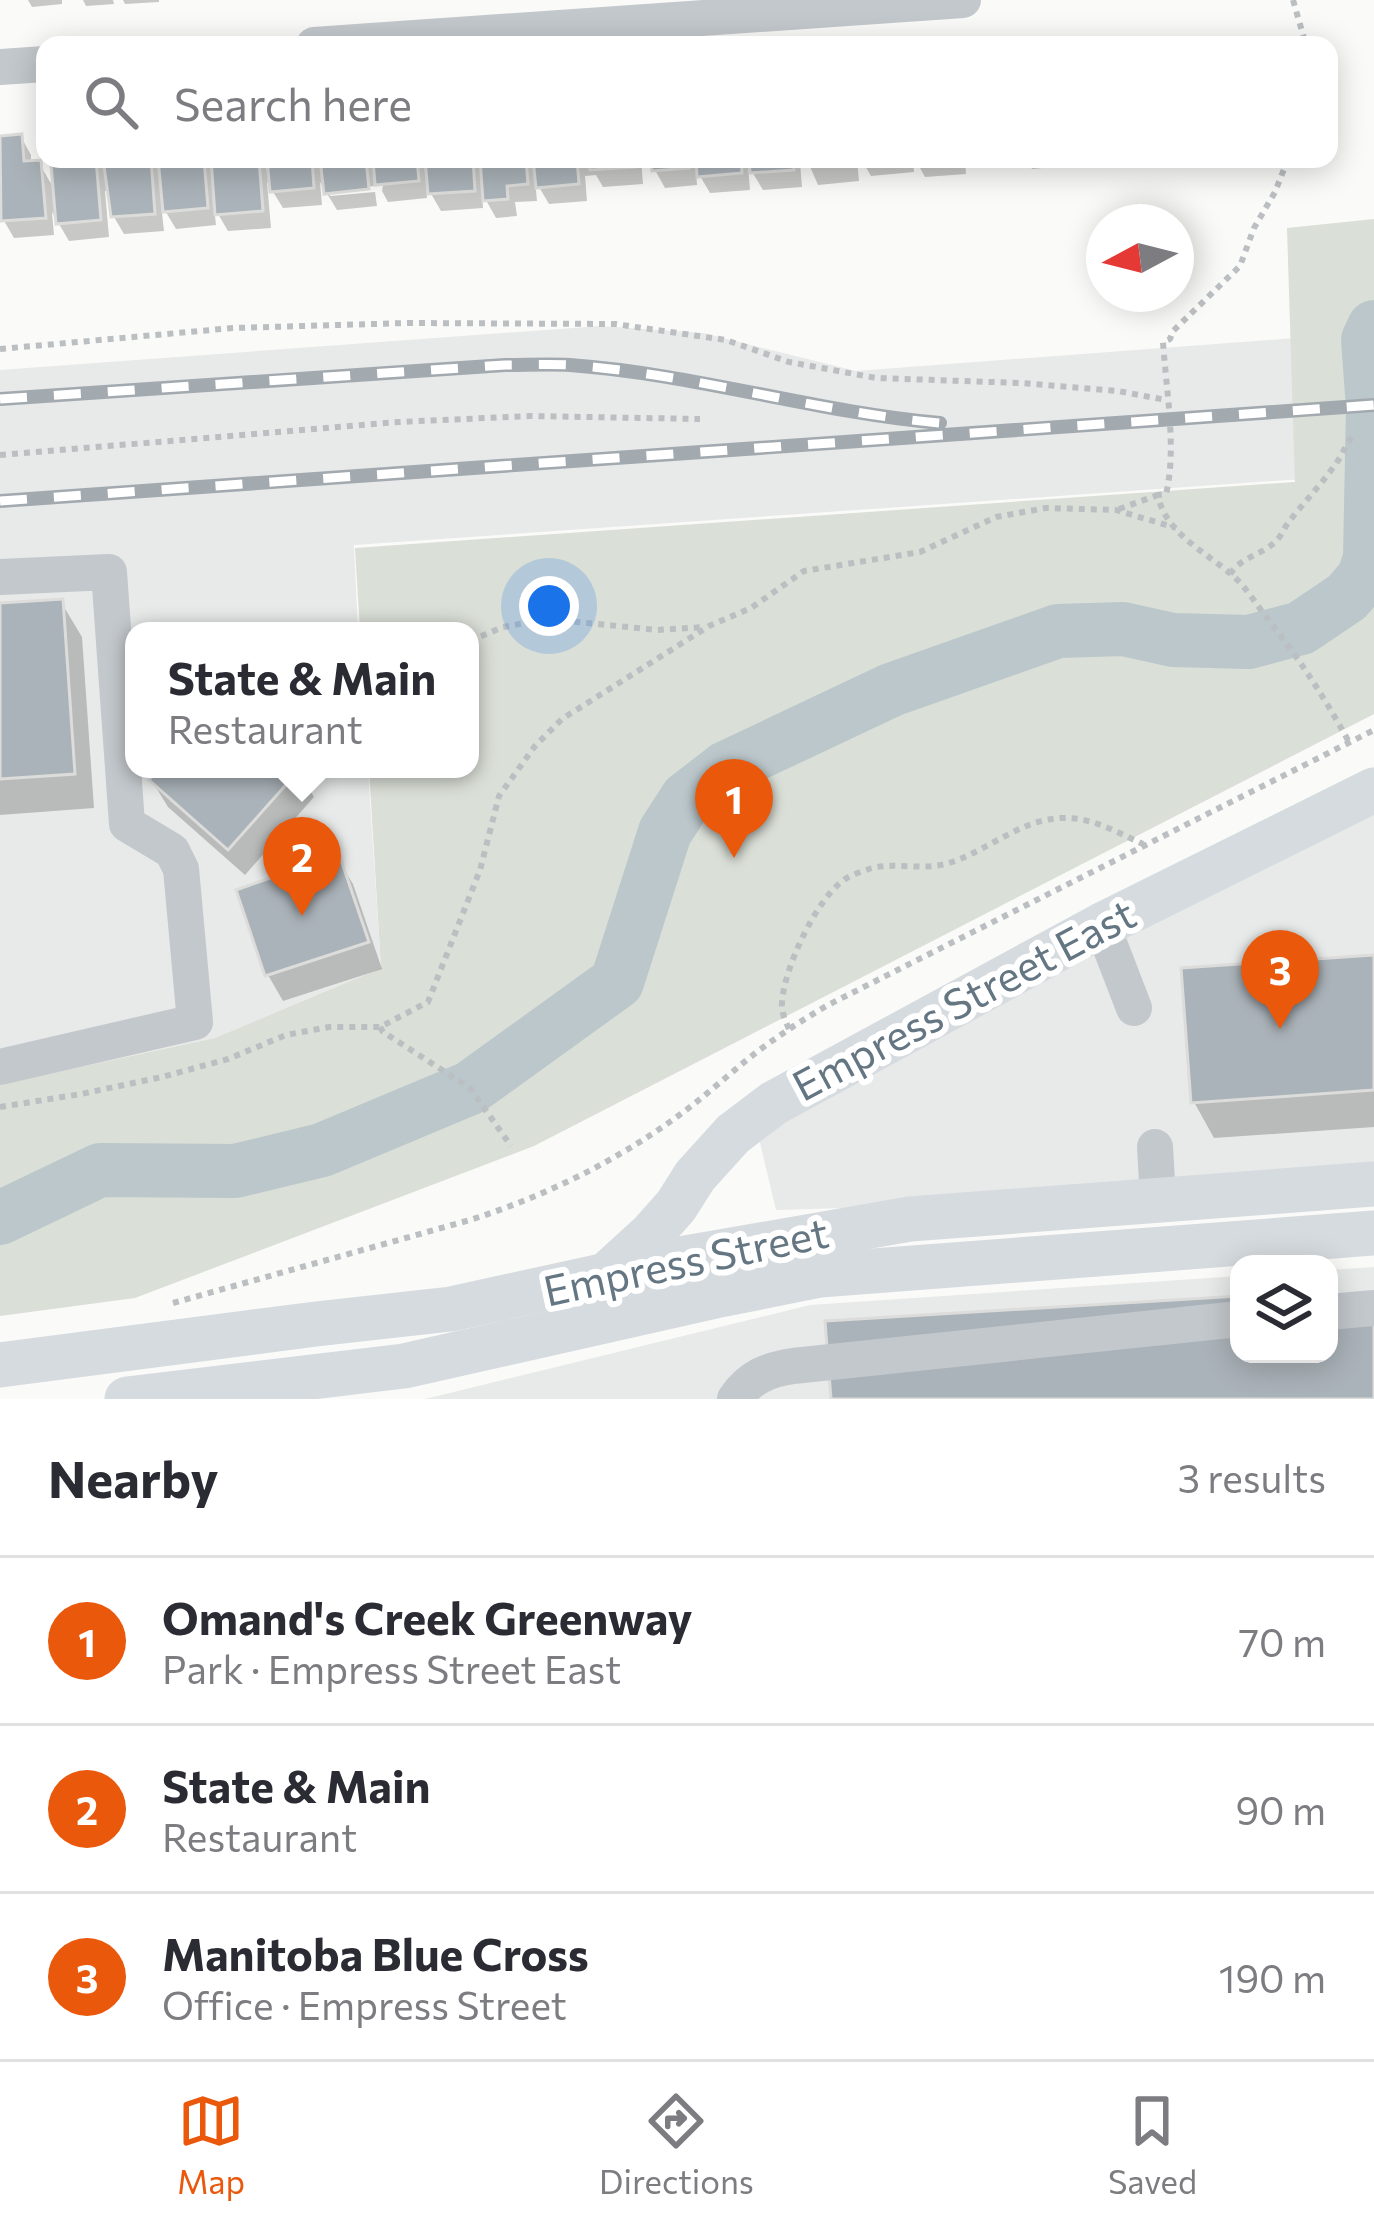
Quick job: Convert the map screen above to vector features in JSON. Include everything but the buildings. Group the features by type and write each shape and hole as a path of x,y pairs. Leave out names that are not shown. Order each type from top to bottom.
{"main road":[{"name":"Empress Street East","path":"604,1277 652,1233 714,1154 751,1119 803,1085 1102,925 1374,790"},
{"name":"Empress Street","path":"0,1365 452,1309 701,1255 879,1223 1374,1184"},
{"name":"Empress Street","path":"128,1399 355,1386 460,1356 820,1275 1374,1233"},
{"path":"355,1386 357,1362 377,1341 452,1309"}],"street":[{"path":"444,36 963,0"},
{"path":"0,67 36,65"},
{"path":"0,577 109,572 127,824 172,851 181,869 194,1022 0,1067"},
{"path":"1102,925 1134,1008"},
{"path":"1155,1147 1158,1199"},
{"path":"1338,1311 1374,1308"},
{"path":"735,1399 745,1384 768,1370 1230,1319"}],"path":[{"path":"1293,0 1303,36"},
{"path":"1116,510 1166,494 1170,446 1163,342 1240,266 1284,168"},
{"path":"0,349 255,327 615,324 726,340 788,362 876,378 1060,386 1166,400"},
{"path":"0,454 399,422 530,416 700,418"},
{"path":"1231,574 1238,563 1277,539 1319,489 1352,437"},
{"path":"1158,495 1176,528 1240,583 1308,670 1349,742"},
{"path":"0,1107 162,1077 228,1059 286,1035 329,1027 380,1027 428,1002 480,870 499,796 535,746 562,719 709,626 751,608 804,571 920,552 996,517 1046,508 1116,510 1176,528"},
{"path":"479,637 503,627 548,619 658,630 709,626"},
{"path":"166,1305 470,1220 556,1188 678,1116 789,1029 904,965 1374,730"},
{"path":"789,1029 782,999 798,948 819,905 844,879 876,866 947,864 1020,827 1061,817 1091,821 1143,844"},
{"path":"380,1027 470,1088 511,1146"}],"shaded area":[{"path":"1374,219 1374,714 534,1146 135,1298 0,1316 0,1084 215,1038 381,968 370,778 479,778 479,622 359,622 355,548 1295,482 1287,228"},
{"path":"600,326 703,333 856,371 1296,338 1374,477 354,545 358,622 125,622 125,778 369,778 381,968 215,1038 0,1084 0,370"},
{"path":"1374,795 1374,1184 1158,1199 776,1210 755,1122"},
{"path":"1374,1267 1374,1399 425,1399 810,1305 1230,1277 1230,1363 1338,1363 1338,1269"}],"waterway":[{"path":"0,1218 100,1170 235,1171 322,1150 470,1088 617,982 665,832 687,798 726,768 891,690 1058,631 1123,629 1173,640 1249,642 1301,628 1347,597 1364,577 1370,558 1373,407 1368,340 1374,327"}],"railway":[{"path":"0,399 562,365 663,376 847,411 940,423"},
{"path":"0,501 1374,405"}],"place":[{"name":"Omand's Creek Greenway","path":"734,858"},
{"name":"State & Main","path":"302,916"},
{"name":"Manitoba Blue Cross","path":"1280,1029"}]}
